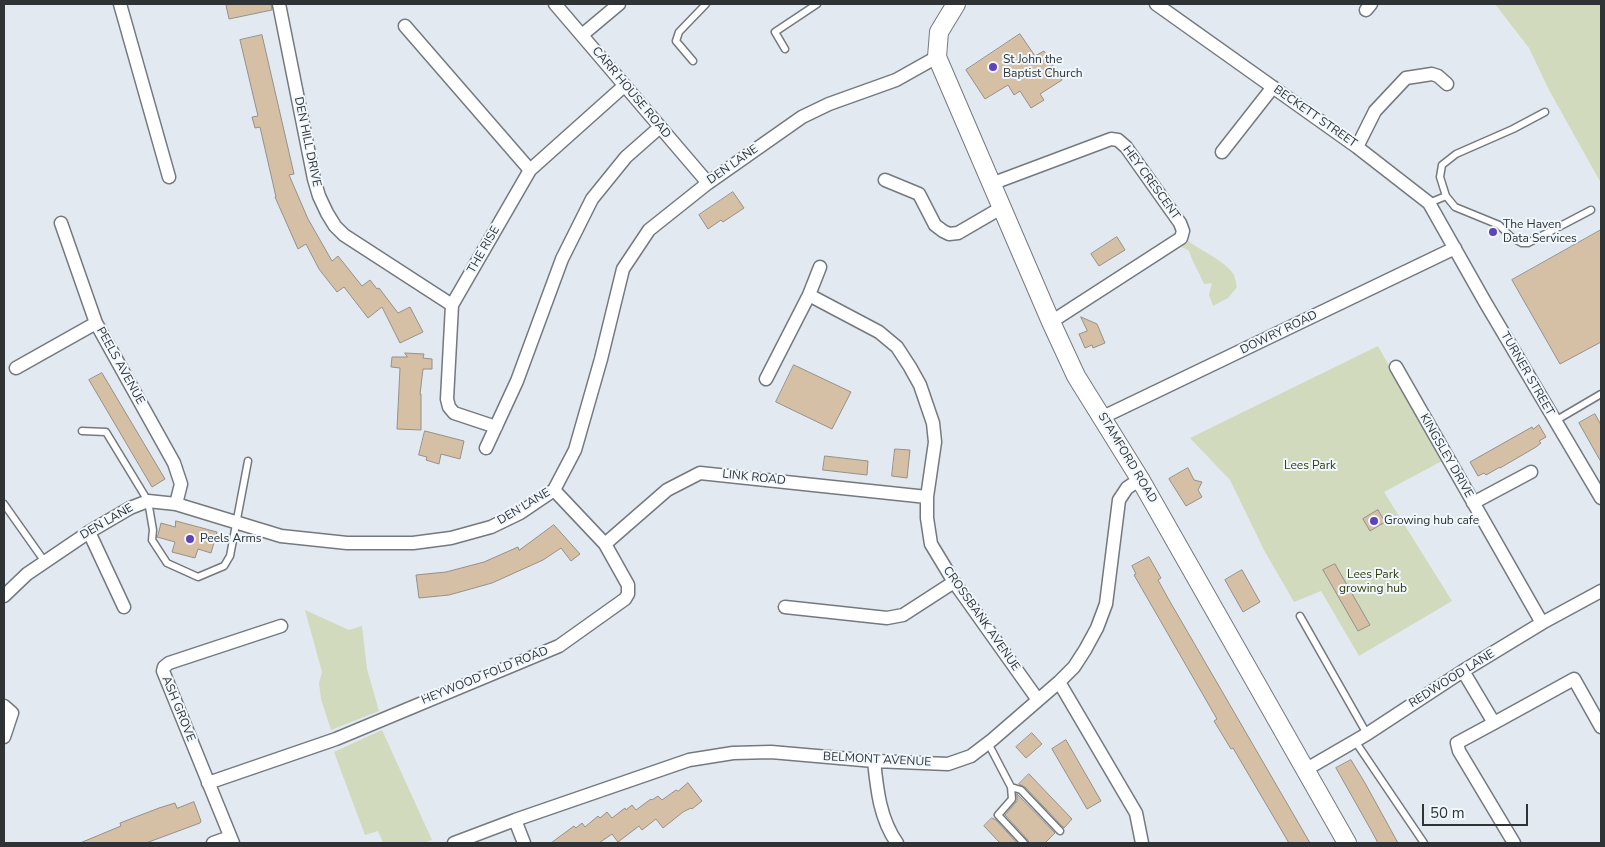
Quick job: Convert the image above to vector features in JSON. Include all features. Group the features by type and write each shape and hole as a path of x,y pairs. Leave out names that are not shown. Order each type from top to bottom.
{"street":[{"path":"120,4 169,177"},
{"name":"DEN HILL DRIVE","path":"279,4 314,179 335,226 355,243 452,305"},
{"name":"CARR HOUSE ROAD","path":"555,4 708,182"},
{"path":"582,36 619,4"},
{"path":"937,57 939,32 956,4"},
{"name":"BECKETT STREET","path":"1156,4 1357,147 1429,204 1455,248"},
{"path":"405,26 530,170"},
{"name":"DEN LANE","path":"4,596 27,574 89,532 130,508 148,501 176,504 281,536 347,543 413,544 451,538 491,527 520,513 554,490 574,450 601,359 623,269 649,230 708,182 802,117 829,104 896,80 937,57"},
{"name":"STAMFORD ROAD","path":"937,57 1001,208 1076,376 1140,479 1346,843"},
{"path":"1357,147 1375,111 1406,78 1432,74 1438,76 1447,84"},
{"name":"THE RISE","path":"496,428 454,413 449,407 447,399 452,305 530,170 624,86"},
{"path":"1222,152 1273,87"},
{"path":"486,448 517,381 562,259 592,199 626,157 660,127"},
{"name":"HEY CRESCENT","path":"991,184 1111,139 1118,140 1126,147 1180,223 1183,230 1181,238 1051,322"},
{"path":"885,180 919,194 935,224 949,234 958,233 1001,208"},
{"name":"PEELS AVENUE","path":"61,223 96,323 174,463 181,484 176,504"},
{"name":"DOWRY ROAD","path":"1102,417 1455,248"},
{"name":"TURNER STREET","path":"1455,248 1601,498"},
{"path":"766,379 809,295 820,267"},
{"name":"CROSSBANK AVENUE","path":"809,295 879,332 897,347 910,367 920,385 933,423 935,442 927,496 927,518 930,539 954,582 1038,700"},
{"path":"16,368 96,323"},
{"name":"KINGSLEY DRIVE","path":"1396,367 1542,623"},
{"path":"1473,503 1531,472"},
{"name":"LINK ROAD","path":"605,544 667,490 700,473 927,496"},
{"name":"BELMONT AVENUE","path":"454,843 689,760 733,753 771,752 874,761 948,764 971,756 1059,682 1074,667 1097,628 1106,604 1119,500 1127,488 1140,479"},
{"name":"HEYWOOD FOLD ROAD","path":"208,783 336,739 559,646 624,599 628,594 628,585 605,544 554,490"},
{"path":"89,532 124,607"},
{"path":"785,607 886,618 896,617 903,615 954,582"},
{"name":"REDWOOD LANE","path":"1305,770 1367,734 1463,671 1542,623 1601,592"},
{"name":"ASH GROVE","path":"208,783 163,671 164,667 169,663 281,626"},
{"path":"1463,671 1494,723"},
{"path":"1514,843 1459,752 1457,743 1574,679 1601,727"},
{"path":"1059,682 1136,813 1142,843"},
{"path":"4,706 12,713 4,737"},
{"path":"874,761 878,796 888,830 897,843"},
{"path":"208,783 232,840 213,843"},
{"path":"515,820 524,843"}],"lane":[{"path":"693,61 676,41 679,32 706,4"},
{"path":"785,49 775,32 817,4"},
{"path":"1545,112 1497,137 1456,154 1442,165 1440,177 1446,196 1455,207 1499,225 1522,243 1528,242 1591,210"},
{"path":"1429,204 1446,196"},
{"path":"1555,421 1601,394"},
{"path":"82,431 106,432 148,501 153,530 152,540 162,556 167,563 198,577 224,566 230,556 248,461"},
{"path":"4,504 45,562"},
{"path":"1300,616 1367,734"},
{"path":"1355,741 1424,843"},
{"path":"988,743 1011,787 1012,799 998,815 1024,843"},
{"path":"1011,787 1021,790 1060,831"}],"green space":[{"path":"1495,4 1601,4 1601,183 1549,90 1529,48"},
{"path":"1186,239 1219,260 1234,275 1237,287 1228,298 1213,306 1209,295 1212,283 1204,284 1189,251 1178,245"},
{"name":"Lees Park","path":"1378,346 1442,461 1384,492 1452,601 1359,656 1321,591 1294,602 1264,550 1230,480 1190,438"},
{"path":"305,610 349,630 362,626 367,669 379,711 331,730 321,699 319,683 322,672"},
{"path":"382,730 432,840 423,843 383,843 378,831 365,835 334,752"}],"building":[{"path":"271,4 272,10 229,19 226,5"},
{"path":"1020,34 1035,56 1044,51 1062,80 1040,94 1044,100 1031,108 1020,91 1014,95 1008,85 985,99 966,70"},
{"path":"262,35 294,174 289,175 308,219 332,261 338,256 362,286 370,280 377,289 379,288 398,313 410,307 423,332 400,343 382,307 368,318 344,287 337,292 319,269 306,244 298,249 275,197 260,127 255,128 252,117 258,116 240,40"},
{"path":"733,192 744,208 723,222 721,220 708,229 699,215"},
{"path":"1601,230 1601,342 1560,364 1512,280"},
{"path":"1117,237 1125,250 1099,266 1091,254"},
{"path":"1081,317 1097,324 1105,343 1093,348 1092,345 1085,348 1079,334 1087,331"},
{"path":"405,353 424,354 423,358 432,359 432,369 423,369 420,394 421,430 397,429 400,368 391,367 392,357 407,357"},
{"path":"794,365 851,392 832,429 776,402"},
{"path":"102,373 165,479 152,487 89,380"},
{"path":"1595,414 1601,425 1601,462 1579,423"},
{"path":"1539,425 1546,437 1539,441 1541,443 1500,468 1486,475 1484,473 1478,476 1470,462 1532,427 1533,429"},
{"path":"425,431 464,441 460,459 441,454 439,464 426,460 427,457 419,455"},
{"path":"895,449 910,450 907,478 892,476"},
{"path":"825,456 868,461 867,475 823,470"},
{"path":"1188,468 1194,480 1202,482 1198,490 1202,497 1186,506 1169,479"},
{"name":"Growing hub cafe","path":"1378,510 1385,522 1370,531 1363,519"},
{"name":"Peels Arms","path":"176,521 217,532 211,553 198,549 195,558 172,552 175,542 157,537 161,523 175,527"},
{"path":"554,525 580,554 571,561 561,548 543,560 492,583 449,595 419,598 416,575 446,572 484,562 518,547 519,550"},
{"path":"1149,557 1161,578 1158,580 1169,600 1310,843 1289,843 1233,748 1231,749 1214,721 1217,719 1134,575 1136,574 1132,566"},
{"path":"1335,564 1370,625 1358,631 1323,570"},
{"path":"1242,570 1260,602 1243,612 1225,580"},
{"path":"1032,733 1042,744 1026,758 1016,747"},
{"path":"1066,740 1101,801 1087,809 1052,749"},
{"path":"1351,760 1398,843 1378,843 1336,768"},
{"path":"1029,774 1072,819 1064,828 1025,787 1019,784"},
{"path":"688,783 702,801 692,809 683,812 663,828 656,819 642,830 639,826 618,842 612,834 599,843 551,843 574,826 576,828 582,823 585,827 598,816 600,818 607,812 612,818 632,805 636,810 658,796 662,800"},
{"path":"1017,794 1055,833 1045,843 1029,843 1005,815 1017,801"},
{"path":"194,802 201,821 200,823 146,843 80,843 121,826 120,823 159,808 175,803 177,808"},
{"path":"992,818 1017,843 1000,843 984,826"}],"place":[{"name":"St John the Baptist Church","path":"993,67"},
{"name":"The Haven Data Services","path":"1493,232"},
{"name":"Growing hub cafe","path":"1374,521"},
{"name":"Peels Arms","path":"190,539"}],"park label":[{"name":"Lees Park growing hub","path":"1373,582"}]}
